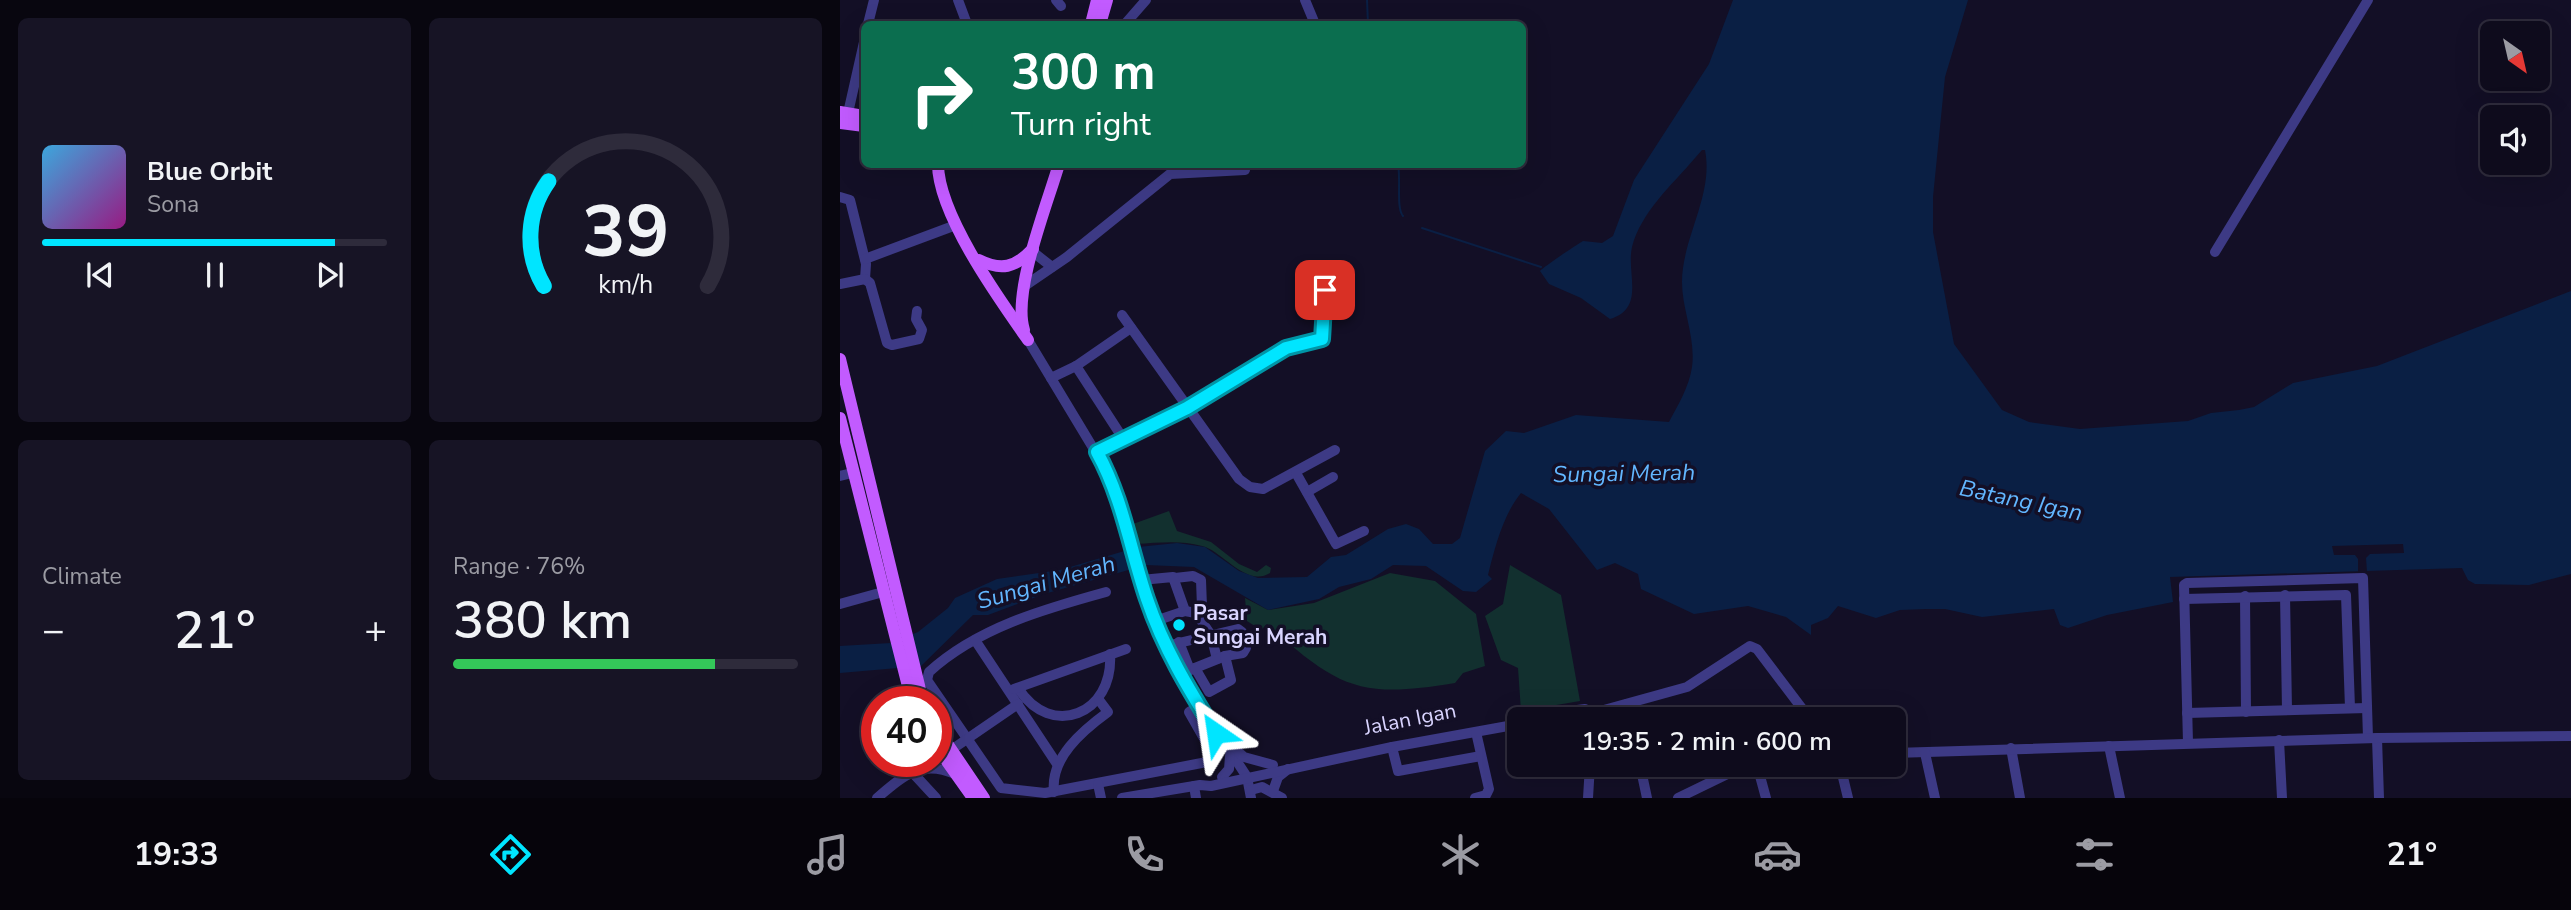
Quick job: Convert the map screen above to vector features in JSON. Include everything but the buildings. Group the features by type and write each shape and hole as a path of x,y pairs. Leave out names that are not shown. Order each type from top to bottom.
{"main road":[{"path":"1092,21 1097,0"},
{"path":"1101,21 1107,0"},
{"path":"844,112 861,121"},
{"path":"840,123 861,123"},
{"path":"840,130 861,124"},
{"path":"938,168 956,225 1028,340"},
{"path":"1028,340 1021,318 1023,287 1058,168"},
{"path":"975,258 993,267 1005,268 1023,259 1034,249"},
{"path":"840,359 910,686"},
{"path":"840,418 846,474 883,592 899,633"},
{"path":"909,672 916,686"},
{"path":"952,751 984,798"},
{"path":"952,769 973,798"}],"street":[{"path":"870,21 874,0"},
{"path":"958,0 966,21"},
{"path":"1131,21 1146,0"},
{"path":"1305,0 1314,21"},
{"path":"2215,253 2368,0"},
{"path":"844,112 861,52"},
{"path":"1023,287 1052,267 1171,169 1208,168"},
{"path":"840,197 850,200 865,259 865,279"},
{"path":"865,259 956,225"},
{"path":"1034,249 1052,267"},
{"path":"1097,452 1187,408 1286,348 1322,339 1326,266"},
{"path":"840,284 865,279 870,283 887,343 892,345 919,339 922,330 916,319 918,312"},
{"path":"1122,315 1238,479 1250,487 1263,489 1335,450"},
{"path":"1051,378 1076,366 1131,328"},
{"path":"1028,340 1097,452 1118,494 1141,580 1166,646 1209,692 1231,680 1211,635 1191,612 1175,579"},
{"path":"1076,366 1124,440"},
{"path":"1296,473 1336,544 1364,531"},
{"path":"1307,492 1333,477"},
{"path":"1141,580 1193,576 1200,580 1202,607 1155,621"},
{"path":"2188,743 2183,586 2187,583 2363,578 2367,708 2379,798"},
{"path":"840,604 883,592"},
{"path":"1106,592 1036,613 975,640 930,670 927,676 1002,789 1054,792 1214,760 1189,712 1200,706"},
{"path":"2184,599 2285,595 2347,596 2350,708"},
{"path":"2285,595 2287,710"},
{"path":"2245,596 2246,712"},
{"path":"1166,646 1238,629 1242,632 1245,651 1188,671"},
{"path":"975,640 1013,689 1035,708 1056,715 1081,711 1099,700 1110,679 1110,654"},
{"path":"1179,642 1200,706 1244,774 1251,794 1259,786 1273,791"},
{"path":"1617,707 1687,687 1750,646 1757,649 1801,707"},
{"path":"1013,689 1126,649"},
{"path":"1013,689 1017,704 1057,764"},
{"path":"1054,792 1057,764 1088,728 1108,712 1099,700"},
{"path":"952,749 1017,704"},
{"path":"2187,713 2367,708"},
{"name":"Jalan Igan","path":"1244,774 1273,765 1507,720"},
{"name":"Jalan Igan","path":"1244,774 1290,768 1507,726"},
{"path":"1475,798 1486,795 1489,789 1476,732"},
{"path":"1216,733 1244,757 1273,765"},
{"path":"1906,753 2279,740 2571,736"},
{"path":"2279,740 2282,798"},
{"path":"2109,746 2120,798"},
{"path":"1392,747 1398,771 1481,756"},
{"path":"2011,748 2020,798"},
{"path":"1925,753 1935,798"},
{"path":"1222,777 1229,769 1229,754"},
{"path":"1273,791 1278,777 1290,768"},
{"path":"952,774 956,775"},
{"path":"1197,785 1211,786 1244,774"},
{"path":"1122,798 1244,774 1260,780 1282,798"},
{"path":"877,798 905,777"},
{"path":"917,777 936,798"},
{"path":"1588,798 1589,777"},
{"path":"1643,777 1647,798"},
{"path":"1681,797 1722,777"},
{"path":"1760,777 1766,798"},
{"path":"1843,777 1848,798"},
{"path":"1098,784 1101,798"},
{"path":"1196,798 1197,785"}],"green space":[{"path":"1169,511 1177,531 1211,542 1239,564 1257,572 1266,565 1271,568 1270,573 1252,576 1210,549 1194,544 1136,544 1133,524"},
{"path":"1510,565 1561,595 1580,701 1545,707 1521,707 1518,668 1501,660 1485,616 1503,604"},
{"path":"1390,573 1435,581 1476,614 1485,666 1463,673 1455,683 1396,690 1372,688 1352,684 1333,675 1292,646 1267,624 1261,630 1247,621 1245,598 1268,610 1314,603"}],"water":[{"path":"1733,0 1968,0 1945,77 1933,197 1933,232 1954,344 2002,410 2029,422 2080,429 2188,421 2211,413 2254,407 2293,383 2377,366 2571,291 2571,574 2529,585 2475,584 2468,580 2462,568 2170,577 2173,602 2107,615 2068,628 2060,625 2054,609 1982,617 1945,609 1900,610 1876,618 1838,606 1828,618 1811,625 1811,635 1786,617 1748,606 1694,614 1641,589 1638,574 1615,563 1597,570 1549,509 1521,493 1500,532 1488,575 1492,579 1476,592 1463,591 1426,566 1393,565 1371,579 1339,587 1319,599 1268,610 1194,567 1146,565 1044,594 988,615 973,615 921,666 840,673 840,646 891,643 918,632 948,608 955,598 997,579 1060,570 1138,547 1177,543 1205,547 1239,571 1258,578 1307,577 1331,557 1346,555 1388,529 1406,524 1419,529 1433,544 1452,544 1460,538 1485,451 1506,431 1524,433 1576,415 1669,422 1686,389 1692,367 1692,345 1682,282 1683,266 1705,183 1705,150 1702,150 1667,189 1642,222 1632,247 1631,298 1628,307 1621,314 1610,319 1581,298 1549,284 1540,271 1583,241 1602,243 1613,236 1634,180 1709,64"}],"pier":[{"path":"2403,544 2404,553 2370,554 2366,558 2367,572 2358,572 2358,559 2355,555 2334,555 2332,546"}],"waterway":[{"path":"1367,0 1368,21"},
{"path":"1399,168 1400,207 1403,216"},
{"path":"1422,228 1541,267"}],"place":[{"name":"Pasar Sungai Merah","path":"1179,625"}],"route":[{"path":"1216,733 1175,666 1155,621 1138,569 1122,505 1097,452 1187,408 1286,348 1322,339 1325,290"}],"water label":[{"name":"Sungai Merah","path":"1624,473"},
{"name":"Batang Igan","path":"2021,500"},
{"name":"Sungai Merah","path":"1046,582"}]}
